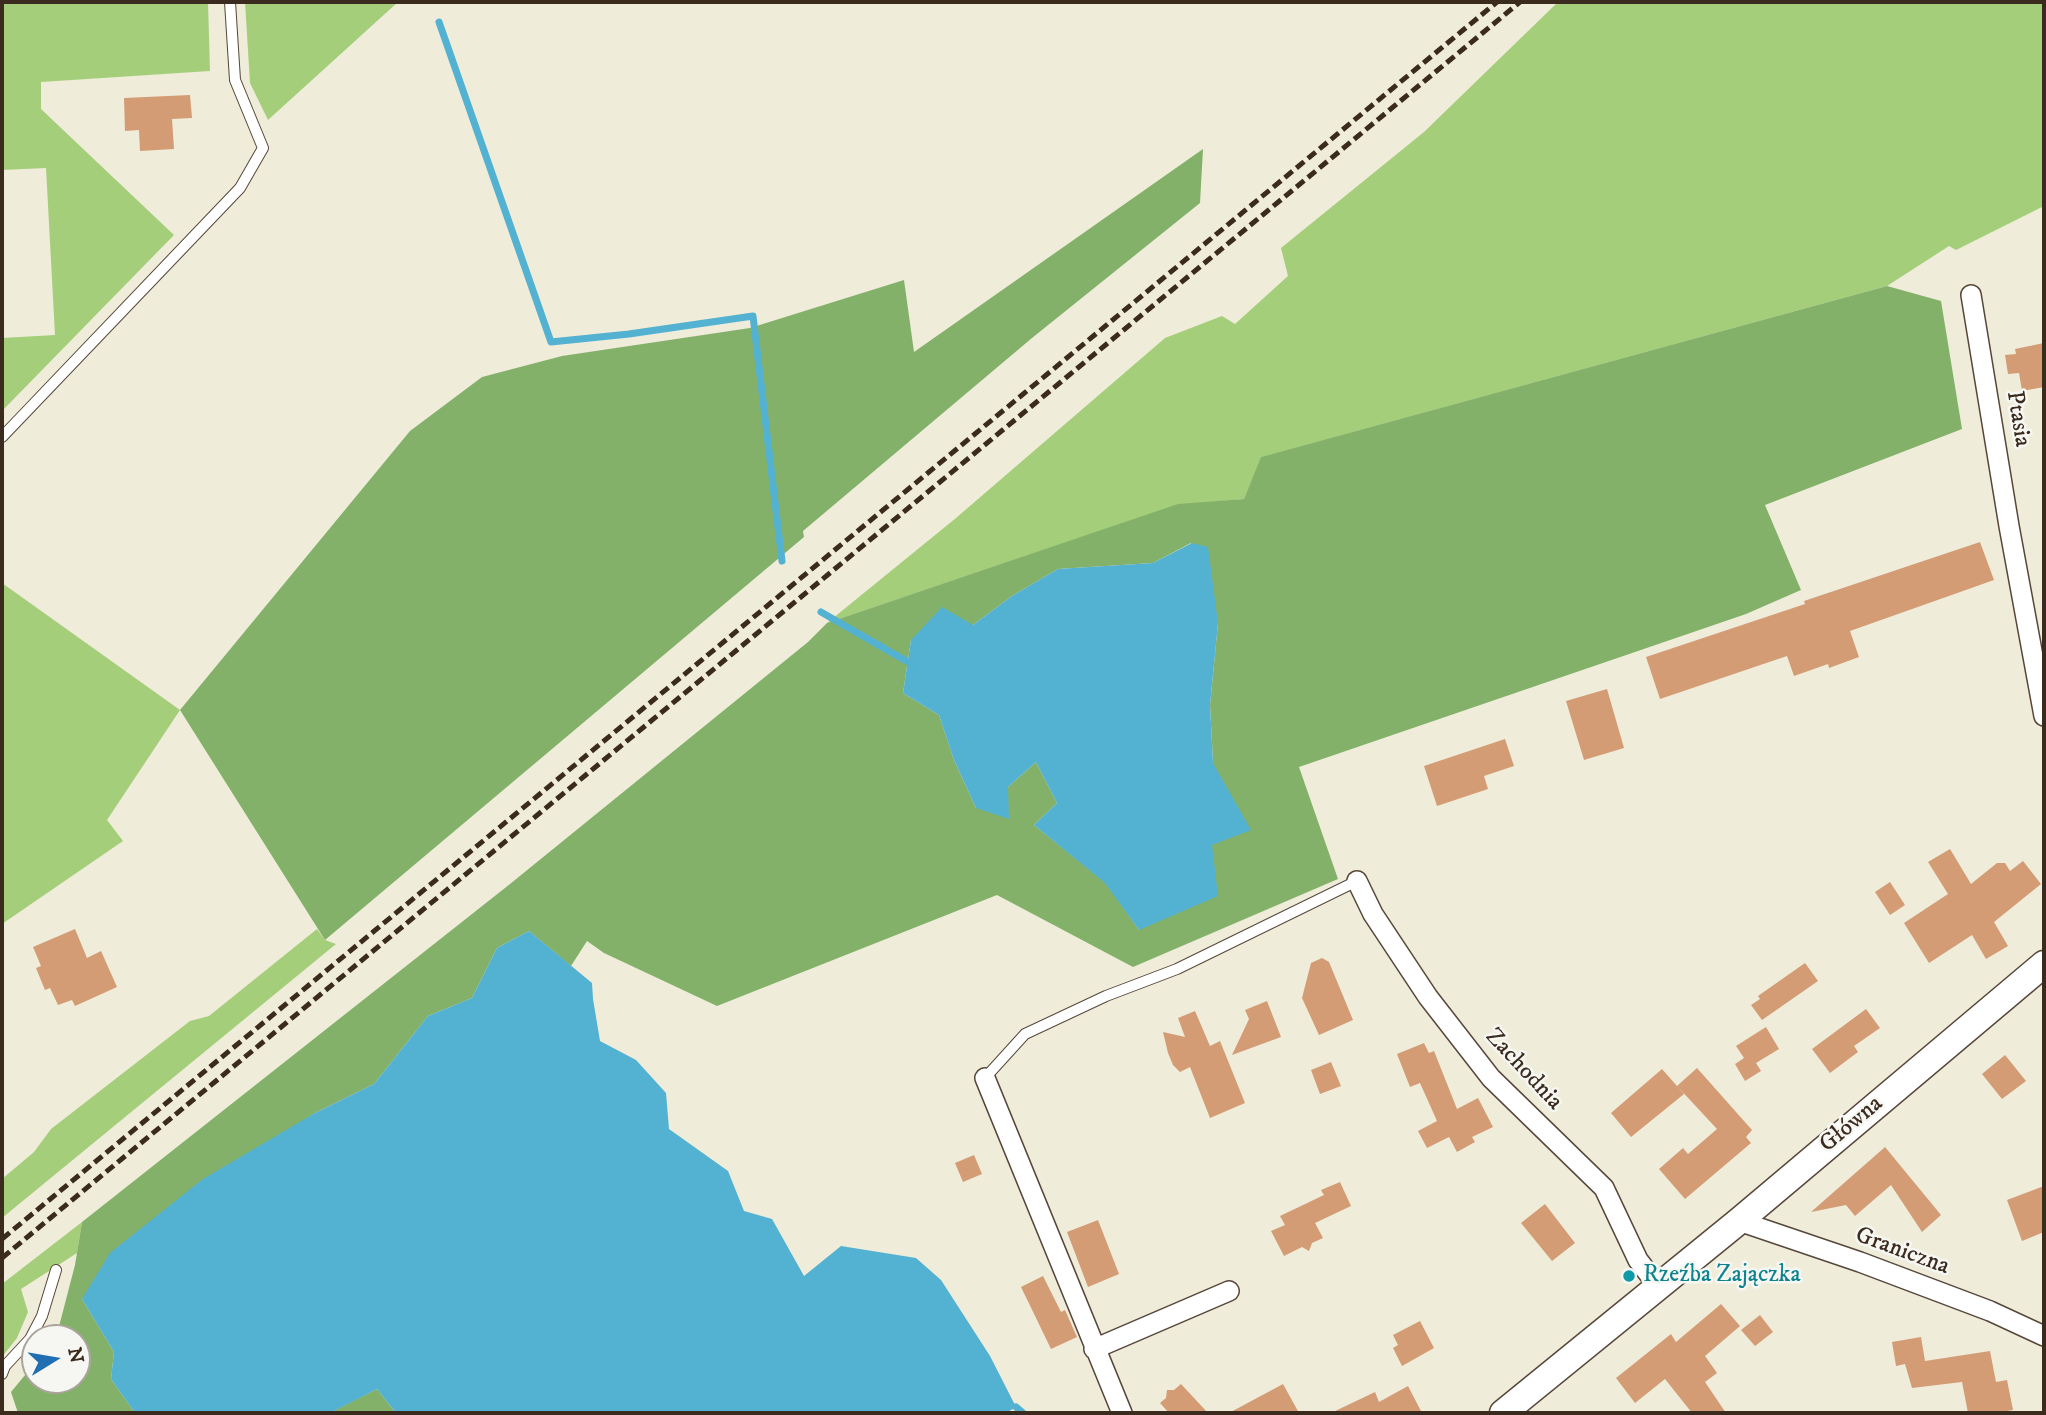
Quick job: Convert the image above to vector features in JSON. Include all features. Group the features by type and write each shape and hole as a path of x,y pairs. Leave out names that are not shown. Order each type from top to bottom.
{"main road":[{"name":"Główna","path":"1503,1413 1740,1221 2044,964"}],"street":[{"name":"Ptasia","path":"1971,295 2044,716"},
{"name":"Zachodnia","path":"1357,880 1373,915 1428,997 1483,1068 1604,1188 1638,1260 1658,1286"},
{"path":"985,1078 1122,1413"},
{"name":"Graniczna","path":"1740,1221 1990,1311 2044,1336"},
{"path":"1094,1349 1229,1291"}],"lane":[{"path":"2,437 240,188 263,148 235,80 230,2"},
{"path":"985,1078 1026,1034 1106,996 1177,969 1357,880"},
{"path":"2,1374 5,1366 30,1339 41,1316 56,1270"}],"green space":[{"path":"2,2 208,2 210,71 41,82 41,109 174,235 2,411 2,338 55,335 46,168 2,170"},
{"path":"245,2 398,2 268,120 250,83"},
{"path":"1558,2 2044,2 2044,206 1956,250 1949,246 1887,286 1262,457 1244,499 1178,505 827,623 956,518 1165,338 1222,316 1235,324 1288,276 1281,248 1424,132"},
{"path":"1203,149 1200,203 1032,338 803,531 804,537 325,940 180,710 410,431 482,377 562,356 750,328 904,280 914,352"},
{"path":"1887,286 1941,301 1962,429 1765,505 1801,590 1746,614 1299,767 1338,879 1133,967 997,895 717,1006 604,953 587,941 571,966 529,931 497,948 472,998 428,1016 374,1084 315,1113 283,1134 82,1299 114,1352 111,1379 135,1413 18,1413 11,1392 21,1380 21,1394 91,1394 91,1324 60,1324 75,1265 82,1222 510,884 808,642 827,623 1178,504 1244,499 1261,457","holes":["1191,543 1218,623 1210,705 1213,763 1211,845 1139,930 1106,883 1034,825 1057,803 1036,762 1008,787 976,808 954,760 939,715 903,693 911,640 973,625 1012,596 1058,569 1153,563"]},
{"path":"2,583 180,710 107,820 123,841 2,924"},
{"path":"317,929 325,940 336,944 2,1218 2,1179 34,1152 51,1129 190,1021 209,1016"},
{"path":"82,1222 77,1253 21,1289 28,1312 17,1338 2,1357 2,1284"},
{"path":"377,1389 396,1413 330,1413 341,1407"}],"water":[{"path":"1192,543 1208,547 1218,623 1210,705 1213,763 1251,830 1212,845 1218,896 1139,930 1105,883 1034,825 1057,803 1036,762 1008,787 1009,819 976,808 954,760 939,715 903,693 911,640 942,607 973,625 1012,596 1058,569 1153,563"},
{"path":"529,931 592,983 600,1041 636,1060 666,1093 669,1129 728,1171 744,1211 772,1219 804,1276 841,1246 916,1258 941,1280 990,1356 1016,1407 1006,1413 396,1413 377,1389 330,1413 135,1413 111,1379 114,1352 82,1299 110,1253 203,1179 315,1113 374,1084 428,1016 472,998 497,948"}],"building":[{"path":"190,95 192,118 172,119 174,149 140,151 139,130 125,131 124,98"},
{"path":"2044,343 2044,387 2022,391 2019,373 2008,374 2005,355 2016,354 2015,349"},
{"path":"1980,542 1994,580 1850,631 1859,657 1829,668 1828,664 1794,676 1787,656 1660,699 1646,657"},
{"path":"1607,689 1624,748 1584,760 1566,701"},
{"path":"1505,739 1514,766 1484,776 1488,789 1437,806 1424,766"},
{"path":"1950,849 1971,884 1997,863 2005,863 2010,871 2023,861 2041,884 1994,922 2008,946 1986,959 1972,935 1929,963 1904,923 1948,894 1928,862"},
{"path":"1890,882 1905,905 1890,915 1875,892"},
{"path":"75,929 87,958 101,951 117,987 75,1006 72,1000 58,1005 50,988 45,990 36,968 41,966 33,947"},
{"path":"1322,958 1329,962 1353,1020 1319,1035 1302,998 1311,963"},
{"path":"1805,963 1818,981 1762,1020 1751,1005 1760,999 1758,996"},
{"path":"1267,1001 1281,1037 1232,1055 1249,1019 1245,1010"},
{"path":"1866,1009 1880,1028 1854,1046 1858,1052 1830,1073 1812,1049"},
{"path":"1195,1011 1210,1046 1220,1041 1245,1103 1210,1118 1190,1067 1180,1072 1173,1065 1163,1032 1185,1037 1178,1018"},
{"path":"1766,1027 1779,1049 1756,1063 1761,1071 1745,1081 1735,1064 1744,1058 1736,1046"},
{"path":"1424,1043 1429,1053 1434,1051 1457,1109 1478,1098 1493,1127 1472,1137 1475,1142 1457,1152 1449,1137 1427,1148 1418,1131 1437,1121 1420,1083 1410,1087 1397,1054"},
{"path":"2005,1055 2026,1081 2002,1099 1982,1074"},
{"path":"1331,1062 1341,1086 1320,1094 1311,1070"},
{"path":"1697,1068 1752,1130 1746,1137 1751,1143 1685,1199 1659,1169 1683,1148 1688,1154 1717,1129 1677,1086"},
{"path":"1662,1069 1684,1094 1631,1137 1611,1113"},
{"path":"1885,1147 1941,1215 1922,1232 1891,1185 1855,1216 1846,1205 1811,1212"},
{"path":"974,1155 982,1174 963,1182 955,1163"},
{"path":"1340,1182 1351,1206 1315,1223 1323,1238 1312,1243 1309,1251 1302,1247 1284,1256 1271,1231 1285,1225 1280,1216 1324,1195 1321,1190"},
{"path":"2044,1186 2044,1232 2022,1241 2007,1200"},
{"path":"1545,1204 1575,1243 1552,1261 1521,1223"},
{"path":"1098,1220 1119,1274 1088,1287 1067,1232"},
{"path":"1043,1276 1061,1312 1065,1310 1077,1337 1051,1349 1021,1287"},
{"path":"1721,1304 1740,1326 1705,1356 1717,1373 1705,1382 1726,1413 1692,1413 1665,1379 1635,1403 1616,1378 1671,1334 1676,1342"},
{"path":"1760,1315 1773,1332 1755,1346 1741,1330"},
{"path":"1420,1321 1434,1348 1402,1366 1393,1348 1398,1345 1393,1335"},
{"path":"1921,1337 1925,1361 1990,1351 1996,1382 2007,1380 2013,1410 1968,1413 1962,1382 1912,1388 1905,1364 1896,1366 1892,1342"},
{"path":"1181,1384 1208,1413 1169,1413 1160,1403 1166,1398 1167,1390 1174,1390"},
{"path":"1283,1384 1299,1413 1229,1413"},
{"path":"1408,1386 1422,1413 1331,1413 1375,1392 1379,1402"}],"waterway":[{"path":"439,22 551,342 753,316 782,561"},
{"path":"821,612 908,662"},
{"path":"1016,1407 1023,1413"}],"railway":[{"path":"2,1239 1497,2"},
{"path":"2,1258 1520,2"}],"place":[{"name":"Rzeźba Zajączka","path":"1629,1276"}]}
